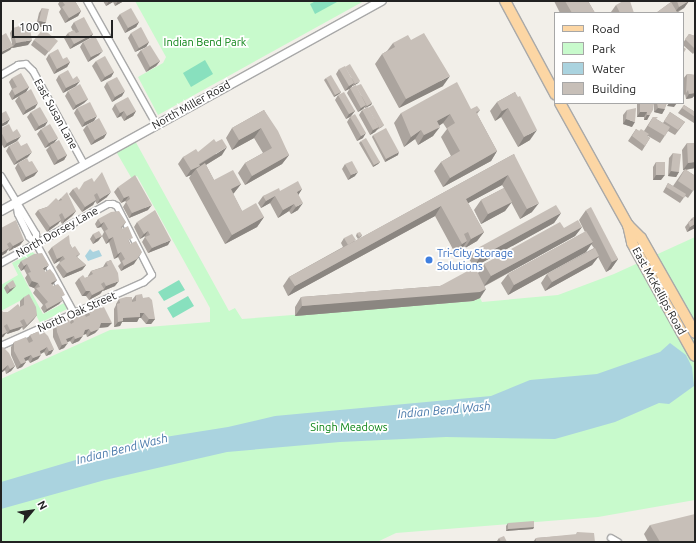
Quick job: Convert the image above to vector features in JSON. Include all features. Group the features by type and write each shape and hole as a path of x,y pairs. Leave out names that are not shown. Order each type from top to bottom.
{"main road":[{"path":"505,1 554,92"},
{"name":"East McKellips Road","path":"561,104 628,225 641,238 695,333"},
{"name":"East McKellips Road","path":"628,225 632,243 694,354"}],"street":[{"path":"87,1 156,124"},
{"name":"North Miller Road","path":"1,211 156,124 382,1"},
{"name":"East Susan Lane","path":"1,75 18,65 26,64 33,71 84,164"},
{"path":"1,176 16,202 24,211 34,230 36,243"},
{"path":"16,202 18,214 27,234 36,243 74,313"},
{"name":"North Dorsey Lane","path":"1,263 36,243 113,204 117,206 152,275"},
{"path":"27,234 34,230"},
{"name":"North Oak Street","path":"1,346 144,282 152,275"},
{"path":"611,538 618,542"}],"green space":[{"name":"Indian Bend Park","path":"135,1 364,1 158,115 138,77 163,63 166,57"},
{"path":"316,1 337,2 315,14 310,4"},
{"path":"205,60 213,74 191,87 183,73"},
{"name":"Singh Meadows","path":"133,137 229,311 235,308 242,319 473,301 480,298 482,302 558,295 614,274 695,237 695,500 598,517 396,533 377,542 1,542 1,379 110,330 210,322 210,308 137,176 132,179 114,148"},
{"path":"32,252 37,255 17,265 43,314 64,303 67,309 40,323 27,297 1,311 1,285 18,275 12,263"},
{"path":"179,280 185,290 164,301 158,292"},
{"path":"188,296 194,306 173,318 167,308"}],"water":[{"path":"90,249 93,252 99,250 102,256 88,261 85,256"},
{"name":"Indian Bend Wash","path":"670,343 686,355 692,367 694,386 669,404 659,403 615,422 555,439 446,437 340,442 227,452 105,480 1,509 1,482 140,441 228,427 275,416 491,396 530,380 597,374 660,352"}],"building":[{"path":"62,1 75,1 81,11 69,18 62,7 65,5"},
{"path":"565,1 588,1 594,12 571,12"},
{"path":"623,1 630,1 634,12 620,12 616,5"},
{"path":"677,1 689,1 679,7"},
{"path":"671,2 677,12 657,12"},
{"path":"42,8 49,9 46,22 39,21"},
{"path":"131,8 139,22 128,28 120,14"},
{"path":"84,17 93,34 74,44 68,33 74,30 76,33 79,32 74,22"},
{"path":"29,23 32,40 16,43 13,28"},
{"path":"141,27 149,42 139,48 131,33"},
{"path":"43,29 58,41 49,52 34,40"},
{"path":"6,33 13,46 1,52 1,36"},
{"path":"424,33 450,76 406,99 382,54 395,47 393,43 408,35 411,40"},
{"path":"689,34 695,36 695,49 685,39"},
{"path":"95,36 103,51 91,57 83,42"},
{"path":"150,45 160,61 150,67 141,50"},
{"path":"58,49 63,59 67,57 70,62 57,69 49,54"},
{"path":"105,56 114,72 105,77 96,61"},
{"path":"350,64 360,81 355,84 345,67"},
{"path":"345,66 354,83 349,86 339,69"},
{"path":"68,70 73,79 77,76 80,81 66,88 59,75"},
{"path":"21,73 29,87 15,95 12,89 17,87 12,78"},
{"path":"687,74 695,75 695,93 689,94 688,90 686,93"},
{"path":"331,75 341,92 335,95 326,78"},
{"path":"117,77 125,91 115,97 107,82"},
{"path":"457,82 471,109 477,106 480,110 476,112 497,151 450,178 441,162 460,151 447,128 455,123 450,114 437,121 440,127 424,135 421,130 411,137 401,113"},
{"path":"80,84 88,99 76,105 68,91"},
{"path":"361,84 372,103 367,106 356,86"},
{"path":"356,85 366,105 361,108 350,88"},
{"path":"31,89 38,103 26,110 19,96"},
{"path":"344,92 355,111 349,114 338,95"},
{"path":"515,92 518,97 520,96 537,130 524,137 508,108 502,111 497,102"},
{"path":"128,97 136,111 127,116 124,111 120,113 115,104"},
{"path":"90,102 97,116 85,122 77,108"},
{"path":"640,104 654,104 650,115 647,115 647,112 640,112"},
{"path":"657,104 666,104 665,109 658,108"},
{"path":"373,105 384,125 379,128 368,108"},
{"path":"684,105 695,112 695,117 682,108"},
{"path":"40,107 48,121 39,126 31,112"},
{"path":"368,107 379,127 373,130 362,110"},
{"path":"636,108 635,122 626,119 627,110"},
{"path":"264,110 278,131 289,155 252,176 245,163 272,148 261,128 239,140 232,128"},
{"path":"1,111 2,113 6,111 10,119 1,124"},
{"path":"670,112 685,122 678,130 664,121"},
{"path":"355,114 366,133 361,136 350,117"},
{"path":"653,117 658,117 656,119 670,127 665,136 648,126"},
{"path":"99,118 107,133 95,140 87,125"},
{"path":"9,124 13,132 17,129 21,136 7,143 1,132 1,128"},
{"path":"50,124 58,138 49,143 41,129"},
{"path":"386,128 399,152 386,159 373,135"},
{"path":"636,129 639,131 641,129 649,134 647,136 650,138 645,146 632,136"},
{"path":"366,138 380,162 374,165 361,141"},
{"path":"214,139 216,142 222,139 227,147 199,164 200,166 191,170 183,157 196,149 198,152"},
{"path":"59,140 67,155 58,160 50,145"},
{"path":"18,141 21,146 27,143 32,152 17,161 9,146"},
{"path":"687,143 695,143 695,162 688,163"},
{"path":"673,153 681,154 679,172 671,171"},
{"path":"514,154 539,203 527,209 508,175 466,199 484,232 471,239 468,232 464,234 467,241 462,244 441,206 295,286 289,277"},
{"path":"27,158 29,162 32,161 38,171 26,177 18,163"},
{"path":"352,161 358,172 351,175 345,164"},
{"path":"656,162 665,162 665,175 656,175"},
{"path":"205,163 214,180 233,170 241,184 231,189 242,211 256,203 264,217 232,235 196,169"},
{"path":"685,169 695,176 695,188 693,191 678,181"},
{"path":"102,172 111,192 100,199 97,193 94,195 96,200 85,207 73,189 77,187 79,190 84,182 92,178 94,182"},
{"path":"135,175 152,205 132,213 126,202 130,199 129,196 124,198 118,187"},
{"path":"298,181 302,189 297,192 303,203 296,207 294,204 283,210 275,196 266,201 263,196 279,188 280,191"},
{"path":"668,183 686,194 684,198 666,187"},
{"path":"504,188 512,202 488,214 481,200"},
{"path":"67,192 76,211 65,219 62,213 59,215 61,220 50,227 38,210 47,207 56,198 59,201 62,200 61,198"},
{"path":"556,205 561,213 480,257 476,249"},
{"path":"591,207 618,259 612,262 586,210"},
{"path":"155,210 171,240 152,248 145,237 150,235 148,231 144,234 137,222"},
{"path":"119,211 126,222 121,227 122,229 128,226 133,238 128,240 130,244 136,241 142,252 137,259 124,266 122,261 125,259 121,252 118,254 113,237 109,239 105,231 108,229 104,222 101,224 98,219 111,212"},
{"path":"695,217 695,224 690,227 688,222 693,220 692,218"},
{"path":"16,220 24,240 13,246 10,242 7,244 9,248 1,253 1,228"},
{"path":"578,220 582,227 491,276 484,264 560,222 564,228"},
{"path":"99,231 102,236 96,239 93,234"},
{"path":"586,231 593,242 514,285 508,274"},
{"path":"360,232 362,235 359,237 357,233"},
{"path":"352,234 356,240 348,245 344,238"},
{"path":"69,235 72,248 75,246 80,254 76,256 86,265 67,273 59,263 65,259 63,256 57,259 52,247"},
{"path":"595,248 599,256 552,282 547,274"},
{"path":"42,253 49,265 43,268 45,272 50,269 57,280 51,283 53,286 58,284 65,295 61,297 63,300 47,309 45,304 48,302 36,288 40,287 38,283 32,281 28,273 31,272 27,264 24,266 21,261 34,254"},
{"path":"111,260 118,273 119,281 106,286 104,282 101,284 104,289 92,295 90,291 86,291 79,278 83,275 85,278 93,274 91,271 108,266 106,262"},
{"path":"475,267 486,289 480,292 302,306 301,297 440,286"},
{"path":"13,280 16,286 10,289 7,284"},
{"path":"29,294 36,307 37,315 27,325 24,319 20,321 23,326 10,330 7,324 4,326 7,332 1,335 1,309 3,312 8,312 18,304 20,307 24,305 24,297"},
{"path":"142,294 143,298 149,297 152,300 155,319 149,319 144,313 140,313 140,317 123,318 123,321 118,322 117,304 120,303 119,299 132,297 132,302 136,301 136,295"},
{"path":"99,304 101,308 104,307 112,323 101,323 99,329 91,332 89,329 85,330 83,336 75,339 74,336 66,339 68,343 62,345 57,332 56,323 68,318 71,324 74,322 72,318 83,311 86,317 90,315 88,310"},
{"path":"42,330 48,336 54,349 49,351 47,347 40,351 41,355 33,358 31,355 24,358 26,362 21,364 14,351 14,342 26,337 29,343 33,341 30,335"},
{"path":"3,347 9,353 15,366 10,369 8,365 1,371 1,348"},
{"path":"695,514 695,542 660,542 650,525"},
{"path":"534,521 534,527 508,529 508,523"},
{"path":"577,532 594,533 595,542 536,542 536,538 577,534"},
{"path":"504,536 507,542 501,542 499,538"}],"place":[{"name":"Tri-City Storage Solutions","path":"429,260"}]}
